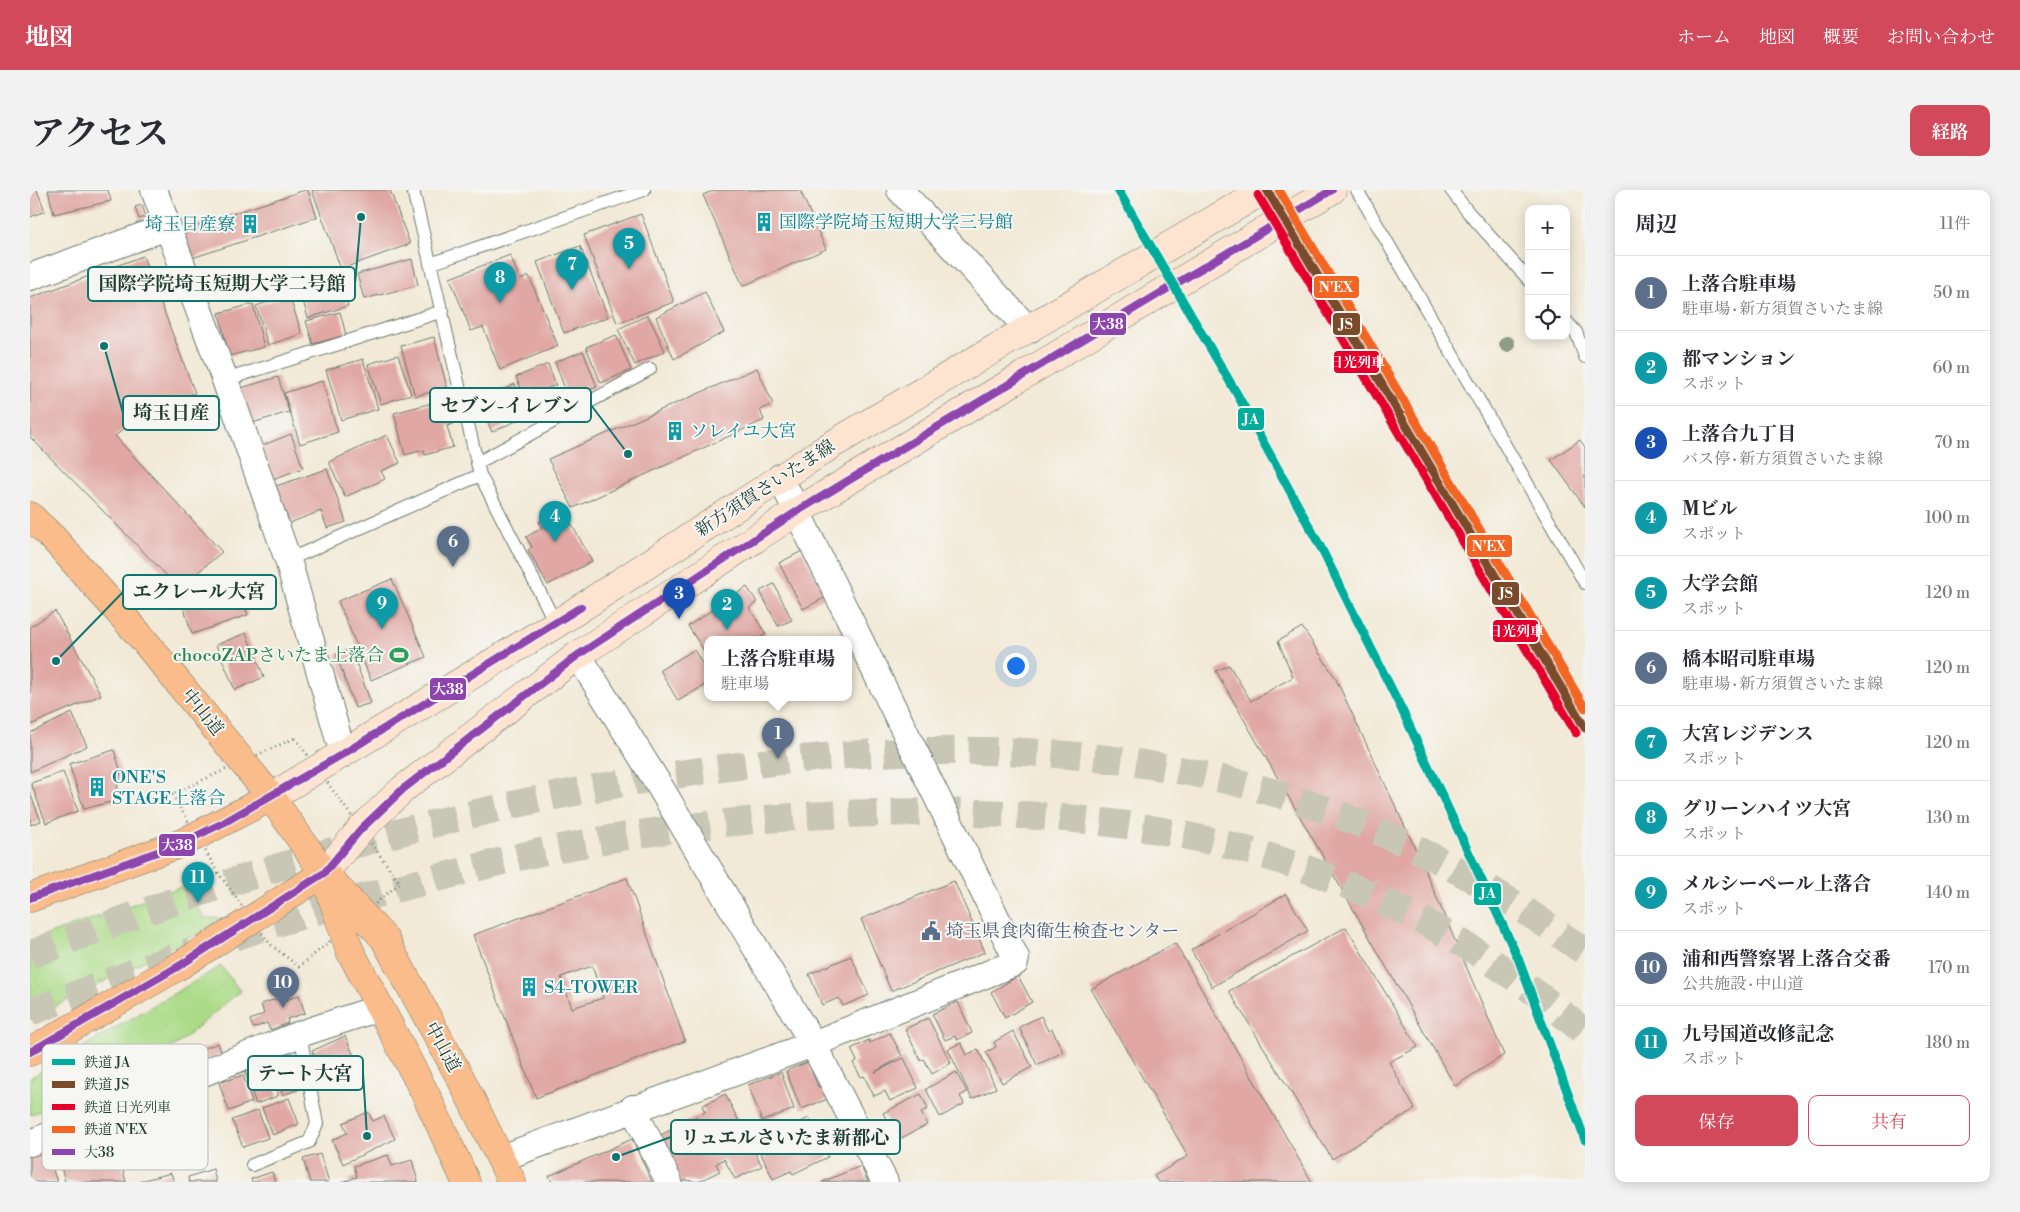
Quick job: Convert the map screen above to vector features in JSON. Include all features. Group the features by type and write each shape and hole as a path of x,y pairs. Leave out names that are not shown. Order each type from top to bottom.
{"main road":[{"name":"新方須賀さいたま線","path":"271,797 556,624 780,478 1264,190"},
{"name":"新方須賀さいたま線","path":"324,873 361,829 403,789 578,655 796,512 1332,190"},
{"name":"中山道","path":"30,516 53,538 142,638 271,797 324,873 384,938 507,1170"},
{"path":"30,898 182,842 271,797"},
{"name":"中山道","path":"324,873 350,951 426,1097 466,1182"},
{"path":"44,1044 179,966 324,873"},
{"path":"30,1052 42,1045"}],"street":[{"path":"154,190 225,380 288,560 342,754"},
{"path":"900,190 1029,330"},
{"path":"30,277 168,227"},
{"path":"507,1170 633,1108 813,1044 1015,963 1016,958 780,478"},
{"path":"578,655 656,780 813,1044 885,1182"},
{"path":"208,1071 300,1034 379,1008"},
{"path":"633,1108 669,1182"},
{"path":"30,1143 42,1138"}],"lane":[{"path":"413,190 443,310 478,469 556,624"},
{"path":"430,264 644,190"},
{"path":"1357,190 1585,583"},
{"path":"1451,190 1468,212 1525,276"},
{"path":"225,380 443,310"},
{"path":"1570,325 1580,335 1585,357"},
{"path":"288,560 478,469 650,369"},
{"path":"252,1165 309,1142 317,1124 300,1034"}],"path":[{"path":"219,874 240,902"}],"green space":[{"path":"195,882 187,892 205,918 223,918 193,936 30,1019 30,941"},
{"path":"221,966 240,991 177,1044 88,1044"},
{"path":"42,1071 42,1110 30,1115 30,1078"}],"building":[{"path":"30,190 37,190 45,211 30,217"},
{"path":"48,190 108,190 111,201 54,214"},
{"name":"埼玉日産寮","path":"308,190 317,217 192,258 183,230"},
{"path":"312,190 390,190 410,244 341,269"},
{"name":"国際学院埼玉短期大学三号館","path":"715,190 800,190 826,249 743,286 703,195"},
{"path":"142,205 146,217 139,219 135,207"},
{"path":"641,214 674,302 617,323 584,235"},
{"path":"580,246 608,317 564,333 537,262"},
{"path":"510,255 520,280 529,276 558,346 500,370 483,327 471,331 450,278"},
{"path":"143,256 195,393 153,406 115,436 222,552 179,588 30,437 30,298"},
{"path":"412,259 418,285 364,299 357,274"},
{"path":"339,278 348,306 308,318 300,290"},
{"path":"705,292 724,332 674,359 656,317"},
{"path":"289,295 302,334 268,345 256,306"},
{"path":"253,304 264,347 229,356 219,313"},
{"path":"340,312 346,335 313,344 306,321"},
{"path":"648,315 665,351 635,365 618,329"},
{"path":"616,335 631,370 601,383 586,347"},
{"path":"434,337 447,388 415,396 401,346"},
{"path":"583,351 597,387 568,397 555,362"},
{"path":"398,355 411,394 381,404 368,364"},
{"path":"363,359 378,409 341,420 326,370"},
{"path":"548,364 556,385 525,398 516,377"},
{"name":"ソレイユ大宮","path":"757,368 773,404 760,410 764,420 573,508 548,459"},
{"path":"278,377 289,412 252,423 241,388"},
{"path":"322,381 338,432 300,444 284,393"},
{"path":"515,384 529,415 492,432 478,401"},
{"path":"447,399 453,424 447,426 453,447 425,455 424,450 405,455 394,413"},
{"path":"291,434 303,468 273,479 261,446"},
{"path":"387,435 400,463 381,471 385,479 345,497 329,462"},
{"path":"1580,440 1585,447 1585,507 1551,460"},
{"path":"327,469 346,522 327,528 321,511 289,523 276,486"},
{"path":"563,509 592,561 548,585 528,550 532,547 526,537 542,528 539,522"},
{"path":"802,551 826,597 803,609 779,563"},
{"path":"235,578 248,615 192,634 180,596"},
{"path":"392,579 426,657 371,680 338,601"},
{"path":"774,584 792,620 778,626 760,591"},
{"path":"747,587 757,602 749,608 766,634 763,636 704,636 704,651 688,626"},
{"path":"55,611 101,695 30,725 30,627"},
{"path":"1302,627 1335,677 1421,861 1504,1055 1455,1086 1216,671 1229,665 1251,701 1293,677 1278,641"},
{"path":"246,633 264,677 235,690 216,645"},
{"path":"351,649 371,703 355,708 336,654"},
{"path":"694,650 704,666 704,685 678,701 660,670"},
{"path":"72,713 87,746 30,772 30,733"},
{"name":"ONE'S STAGE上落合","path":"114,750 121,772 114,801 84,809 69,764"},
{"path":"63,772 78,811 46,823 31,783"},
{"path":"30,793 41,821 30,825"},
{"name":"S4-TOWER","path":"627,878 685,1041 536,1098 473,935","holes":["592,966 603,998 572,1008 561,977"]},
{"path":"954,881 985,952 891,991 861,919"},
{"path":"1286,894 1308,931 1212,987 1191,950"},
{"path":"1346,927 1418,1047 1389,1062 1415,1109 1332,1159 1229,991"},
{"path":"1175,943 1312,1182 1158,1182 1154,1176 1188,1156 1091,989"},
{"path":"851,956 869,995 843,1006 839,998 822,1005 809,974"},
{"path":"1018,976 1032,1002 1005,1018 991,992"},
{"path":"299,995 305,1013 287,1019 288,1023 270,1030 267,1023 253,1028 250,1020 264,1014 261,1004 279,998 281,1002"},
{"path":"958,1002 972,1033 957,1040 955,1036 945,1040 932,1014"},
{"path":"1041,1016 1048,1031 1052,1029 1063,1052 1037,1065 1019,1027"},
{"path":"928,1018 951,1063 932,1074 924,1059 921,1061 905,1029"},
{"path":"1013,1031 1032,1067 1002,1083 986,1052 996,1047 994,1042"},
{"path":"890,1033 902,1056 875,1072 904,1058 918,1088 890,1101 885,1091 874,1096 864,1076 861,1077 853,1063 857,1061 851,1049 869,1040 870,1043"},
{"path":"345,1036 361,1071 329,1086 312,1051"},
{"path":"218,1043 222,1054 208,1059 208,1047"},
{"path":"961,1043 967,1055 978,1049 996,1088 972,1099 948,1049"},
{"path":"288,1052 302,1088 283,1095 269,1059"},
{"path":"266,1062 278,1096 256,1104 244,1069"},
{"path":"808,1062 818,1087 823,1086 828,1099 801,1109 786,1071"},
{"path":"781,1072 794,1109 762,1121 748,1085"},
{"path":"956,1072 967,1092 960,1096 964,1104 940,1117 926,1089"},
{"path":"243,1075 252,1102 229,1111 219,1083"},
{"path":"725,1094 762,1166 735,1179 724,1159 716,1164 720,1171 698,1182 686,1180 681,1182 657,1137 705,1112 702,1106"},
{"path":"921,1094 928,1109 921,1112 927,1125 897,1140 883,1113"},
{"path":"289,1098 299,1124 273,1135 262,1108"},
{"path":"258,1110 268,1138 243,1147 232,1120"},
{"path":"368,1112 373,1121 384,1116 395,1139 343,1164 332,1140 347,1133 343,1123"},
{"path":"809,1118 828,1157 793,1174 791,1171 773,1179 756,1143"},
{"path":"632,1139 652,1182 552,1182 549,1176"},
{"path":"42,1150 42,1170 53,1170 57,1182 30,1182 30,1154"},
{"path":"320,1154 329,1182 310,1182 303,1159"},
{"path":"388,1155 392,1166 412,1160 418,1182 342,1182 357,1177 354,1166"},
{"path":"861,1166 868,1182 822,1182"},
{"path":"213,1169 216,1182 189,1182 188,1177"},
{"path":"62,1170 123,1170 126,1182 65,1182"},
{"path":"272,1172 275,1182 252,1182 251,1179"},
{"path":"171,1173 174,1182 140,1182 140,1181"}],"tunnel":[{"path":"30,955 206,890 386,836 477,813 569,793 755,764 817,757 941,751 1004,751 1128,762 1189,772 1295,799 1383,833 1425,853 1507,899 1585,952"},
{"path":"234,937 349,902 500,861 602,840 708,825 868,813 922,812 1035,816 1096,821 1186,835 1266,856 1315,872 1364,892 1412,915 1458,941 1502,969 1545,1000 1585,1033"},
{"path":"30,1012 191,951"}],"rail line":[{"name":"JA","path":"1118,190 1237,394 1320,546 1402,710 1518,958 1585,1140"},
{"name":"JS","path":"1267,190 1585,728"},
{"name":"N'EX","path":"1279,190 1585,708"},
{"name":"日光列車","path":"1258,195 1576,733"}],"transit line":[{"name":"大38","path":"44,1044 179,966 324,873 361,829 403,789 578,655 796,512 1332,190"},
{"name":"大38","path":"30,898 182,843 225,822 343,754 581,607"},
{"name":"大38","path":"30,1052 42,1045"}],"place":[{"name":"国際学院埼玉短期大学二号館","path":"361,217"},
{"name":"国際学院埼玉短期大学三号館","path":"764,222"},
{"name":"埼玉日産寮","path":"250,224"},
{"name":"大学会館","path":"629,269"},
{"name":"大宮レジデンス","path":"572,290"},
{"name":"グリーンハイツ大宮","path":"500,303"},
{"name":"埼玉日産","path":"104,346"},
{"name":"ソレイユ大宮","path":"675,431"},
{"name":"セブン-イレブン","path":"628,454"},
{"name":"Mビル","path":"555,542"},
{"name":"橋本昭司駐車場","path":"453,567"},
{"name":"上落合九丁目","path":"679,619"},
{"name":"メルシーペール上落合","path":"382,629"},
{"name":"都マンション","path":"727,630"},
{"name":"chocoZAPさいたま上落合","path":"399,655"},
{"name":"エクレール大宮","path":"56,661"},
{"name":"上落合駐車場","path":"778,759"},
{"name":"ONE'S STAGE上落合","path":"97,787"},
{"name":"九号国道改修記念","path":"198,903"},
{"name":"埼玉県食肉衛生検査センター","path":"931,931"},
{"name":"S4-TOWER","path":"529,987"},
{"name":"浦和西警察署上落合交番","path":"283,1008"},
{"name":"テート大宮","path":"367,1136"},
{"name":"リュエルさいたま新都心","path":"616,1157"}]}
